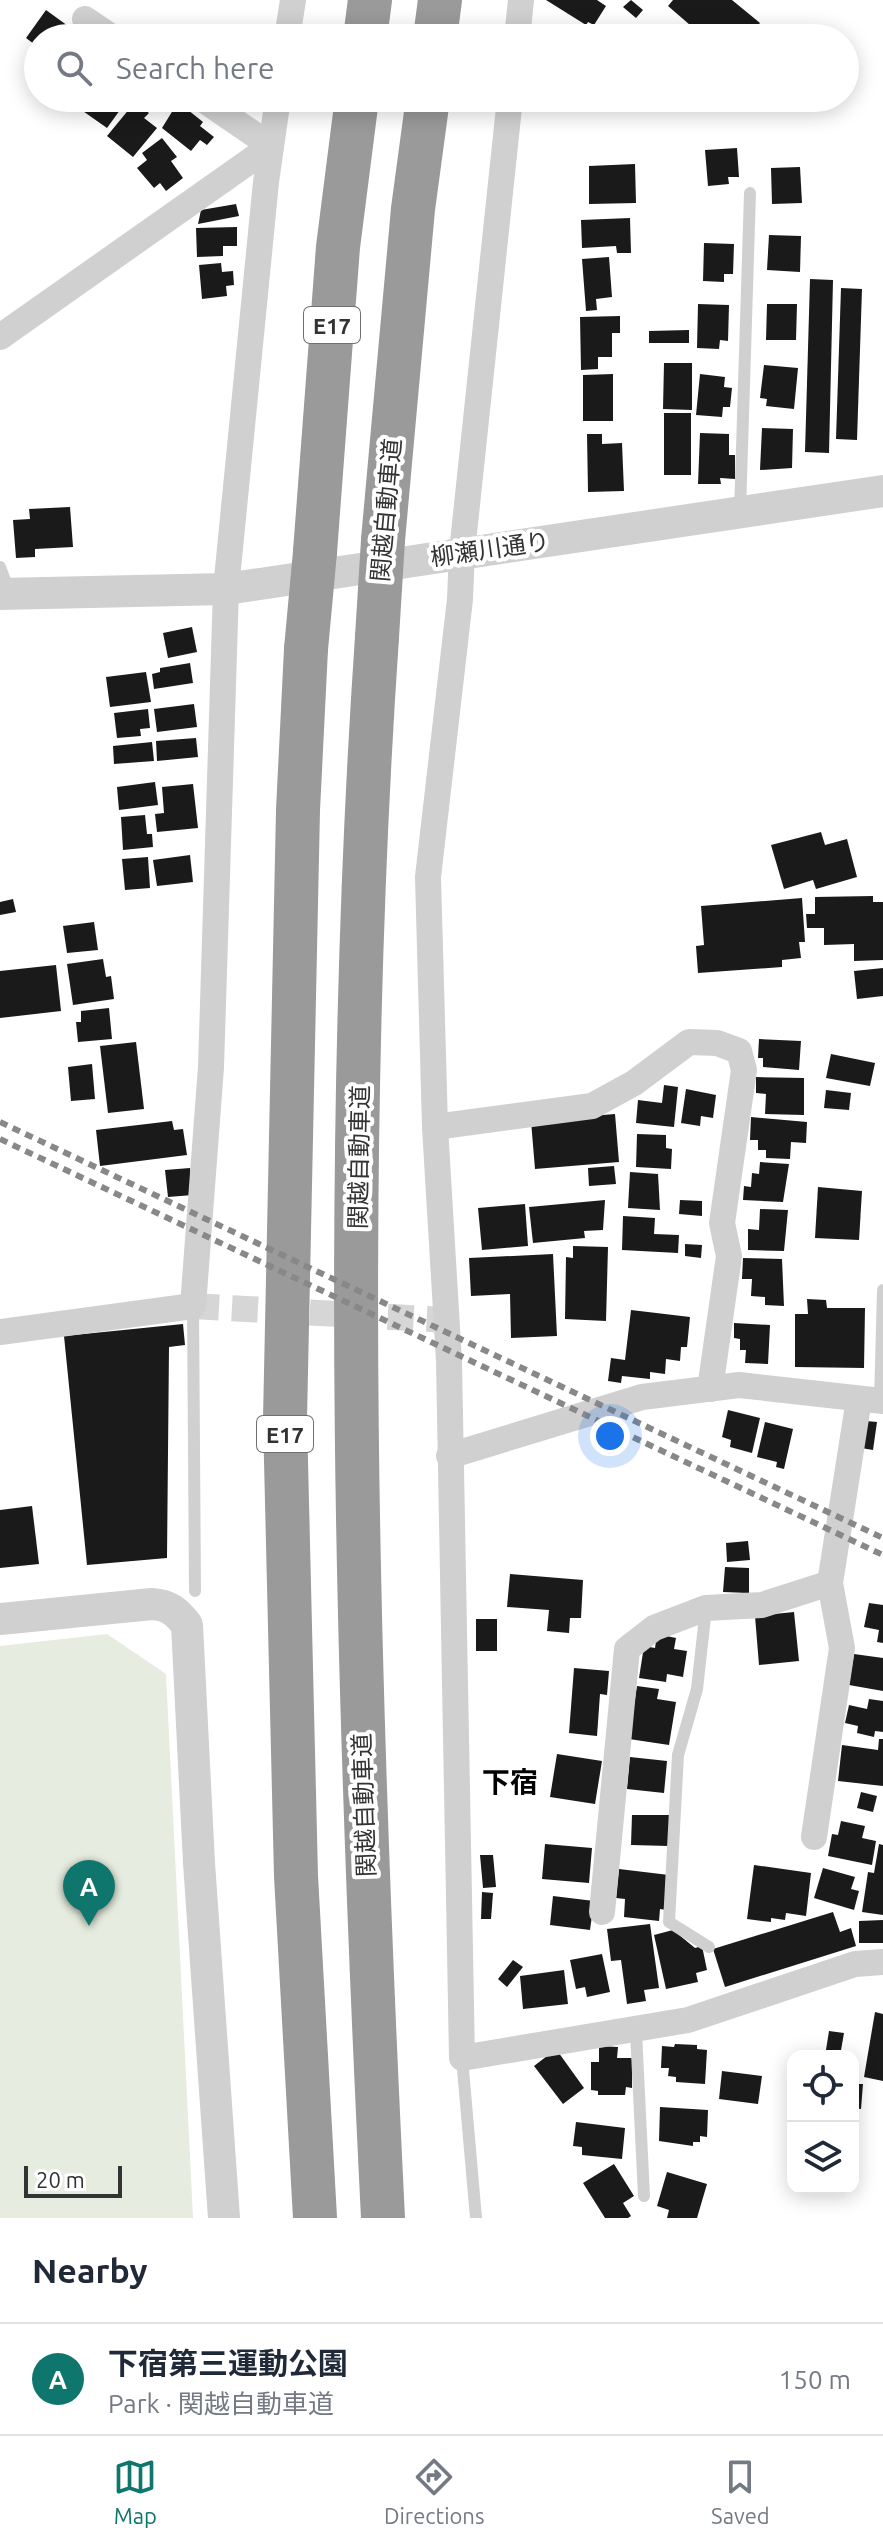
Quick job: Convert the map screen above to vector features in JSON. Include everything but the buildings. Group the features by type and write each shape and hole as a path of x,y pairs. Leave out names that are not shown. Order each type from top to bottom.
{"highway":[{"path":"367,24 370,0"},
{"path":"437,24 440,0"},
{"name":"E17","path":"315,2218 296,1876 285,1419 298,810 306,649 338,247 355,112"},
{"name":"関越自動車道","path":"383,2218 366,1873 355,1427 366,809 383,540 413,209 426,112"}],"street":[{"path":"289,24 293,0"},
{"path":"518,24 521,0"},
{"path":"85,19 92,24"},
{"path":"221,112 271,146"},
{"path":"0,1332 193,1306 211,1067 226,589 276,112"},
{"path":"509,112 462,552 460,599 428,877 435,1127 447,1320 462,2058 636,2032 688,2020 855,1964 883,1962"},
{"path":"0,337 271,146"},
{"name":"柳瀬川通り","path":"3,585 226,589 883,491"},
{"path":"435,1127 592,1106 634,1083 689,1042 717,1043 739,1051 744,1070 722,1223 729,1256 710,1389"},
{"path":"449,1456 642,1397 739,1385 874,1400 830,1583 842,1648 814,1837"},
{"path":"602,1912 627,1649 654,1628 706,1608 762,1605 830,1583"},
{"path":"0,1619 164,1604 187,1625 199,1863 224,2218"}],"lane":[{"path":"740,512 750,193"},
{"path":"874,1400 883,1290"},
{"path":"193,1306 195,1591"},
{"path":"706,1608 697,1689 678,1755 669,1922 709,1947"},
{"path":"636,2032 644,2196"},
{"path":"462,2058 476,2218"}],"shaded area":[{"path":"107,1634 166,1674 193,2218 0,2218 0,1646"}],"tunnel":[{"path":"193,1306 447,1320"}],"railway":[{"path":"0,1122 883,1538"},
{"path":"0,1139 883,1555"}],"place":[{"name":"下宿第三運動公園","path":"89,1926"}],"district":[{"name":"下宿","path":"510,1781"}]}
